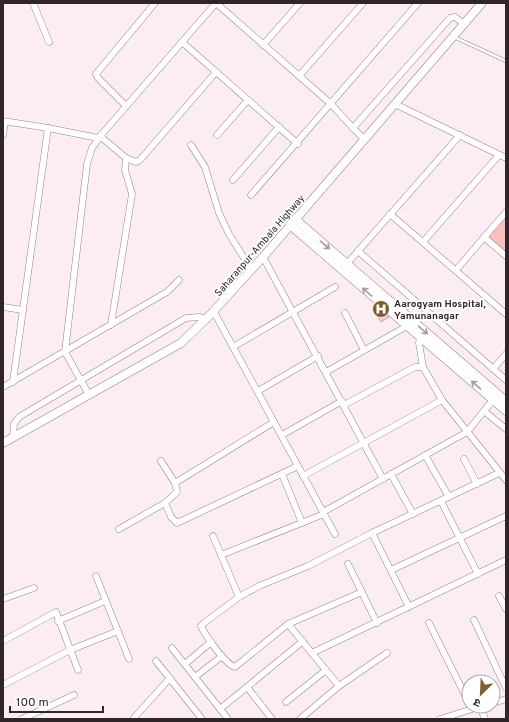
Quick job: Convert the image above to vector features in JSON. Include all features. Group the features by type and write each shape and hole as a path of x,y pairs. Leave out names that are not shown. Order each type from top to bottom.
{"main road":[{"name":"Saharanpur-Ambala Highway","path":"3,443 181,343 214,312 482,3"},
{"path":"292,222 506,401"},
{"path":"344,267 407,326 506,411"}],"street":[{"path":"33,3 49,42"},
{"path":"89,395 65,352 87,164 92,148 99,137 216,3 330,103 364,139"},
{"path":"298,76 363,3"},
{"path":"252,196 298,144 330,103 418,3"},
{"path":"126,106 98,78 96,74 151,4"},
{"path":"263,45 298,4"},
{"path":"353,128 450,18 455,17 464,24"},
{"path":"182,42 298,144"},
{"path":"3,135 4,122 99,137 133,162 140,160 216,72"},
{"path":"217,135 248,100"},
{"path":"395,104 506,158"},
{"path":"233,180 279,127"},
{"path":"13,382 48,128"},
{"path":"344,267 460,135"},
{"path":"191,145 205,167 219,213 251,269"},
{"path":"423,242 499,155"},
{"path":"111,325 132,194 125,170 126,158"},
{"path":"456,270 506,212"},
{"path":"390,214 506,314"},
{"path":"484,237 506,256"},
{"path":"358,251 506,380"},
{"path":"262,257 318,356 383,479"},
{"path":"3,387 167,292 179,280"},
{"path":"233,347 334,287"},
{"path":"3,308 23,310"},
{"path":"214,312 335,534"},
{"path":"345,313 364,350"},
{"path":"13,437 14,424 19,417 186,318 199,317 207,319"},
{"path":"326,372 407,326"},
{"path":"420,337 419,343 423,367 442,400 506,480"},
{"path":"493,369 506,354"},
{"path":"258,391 318,356"},
{"path":"282,435 415,367 423,367"},
{"path":"303,476 442,400"},
{"path":"221,555 302,523 323,513 467,432 493,400"},
{"path":"484,411 506,429"},
{"path":"175,483 274,422"},
{"path":"425,455 450,497"},
{"path":"464,460 476,484"},
{"path":"119,528 164,503 177,492 175,483 161,461"},
{"path":"164,503 171,517 178,523 298,466"},
{"path":"362,592 288,624 235,667 231,666 211,642 202,625 239,597 259,586 308,566 372,533 499,473"},
{"path":"282,474 302,523"},
{"path":"391,474 413,514"},
{"path":"441,500 478,574"},
{"path":"391,570 506,516"},
{"path":"372,533 409,607"},
{"path":"213,536 239,597"},
{"path":"312,653 506,560"},
{"path":"348,564 377,623"},
{"path":"96,576 129,659"},
{"path":"3,599 34,588"},
{"path":"499,596 506,607"},
{"path":"58,621 105,601"},
{"path":"3,641 56,612 58,621 78,670"},
{"path":"474,620 506,688"},
{"path":"429,623 461,687"},
{"path":"288,624 339,686"},
{"path":"3,685 70,650 118,631"},
{"path":"220,709 303,641"},
{"path":"184,664 211,642"},
{"path":"172,648 228,719"},
{"path":"301,719 339,686 387,653"},
{"path":"195,677 222,656"},
{"path":"156,661 202,719"},
{"path":"286,702 326,670"},
{"path":"136,718 170,678"},
{"path":"247,687 272,719"},
{"path":"22,719 74,695"},
{"path":"440,719 461,712"}],"lane":[{"path":"454,37 506,61"}],"shaded area":[{"path":"505,218 506,220 506,252 489,237"}],"building":[{"path":"378,308 389,317 381,322 373,310"}],"place":[{"name":"Aarogyam Hospital, Yamunanagar","path":"381,309"}]}
